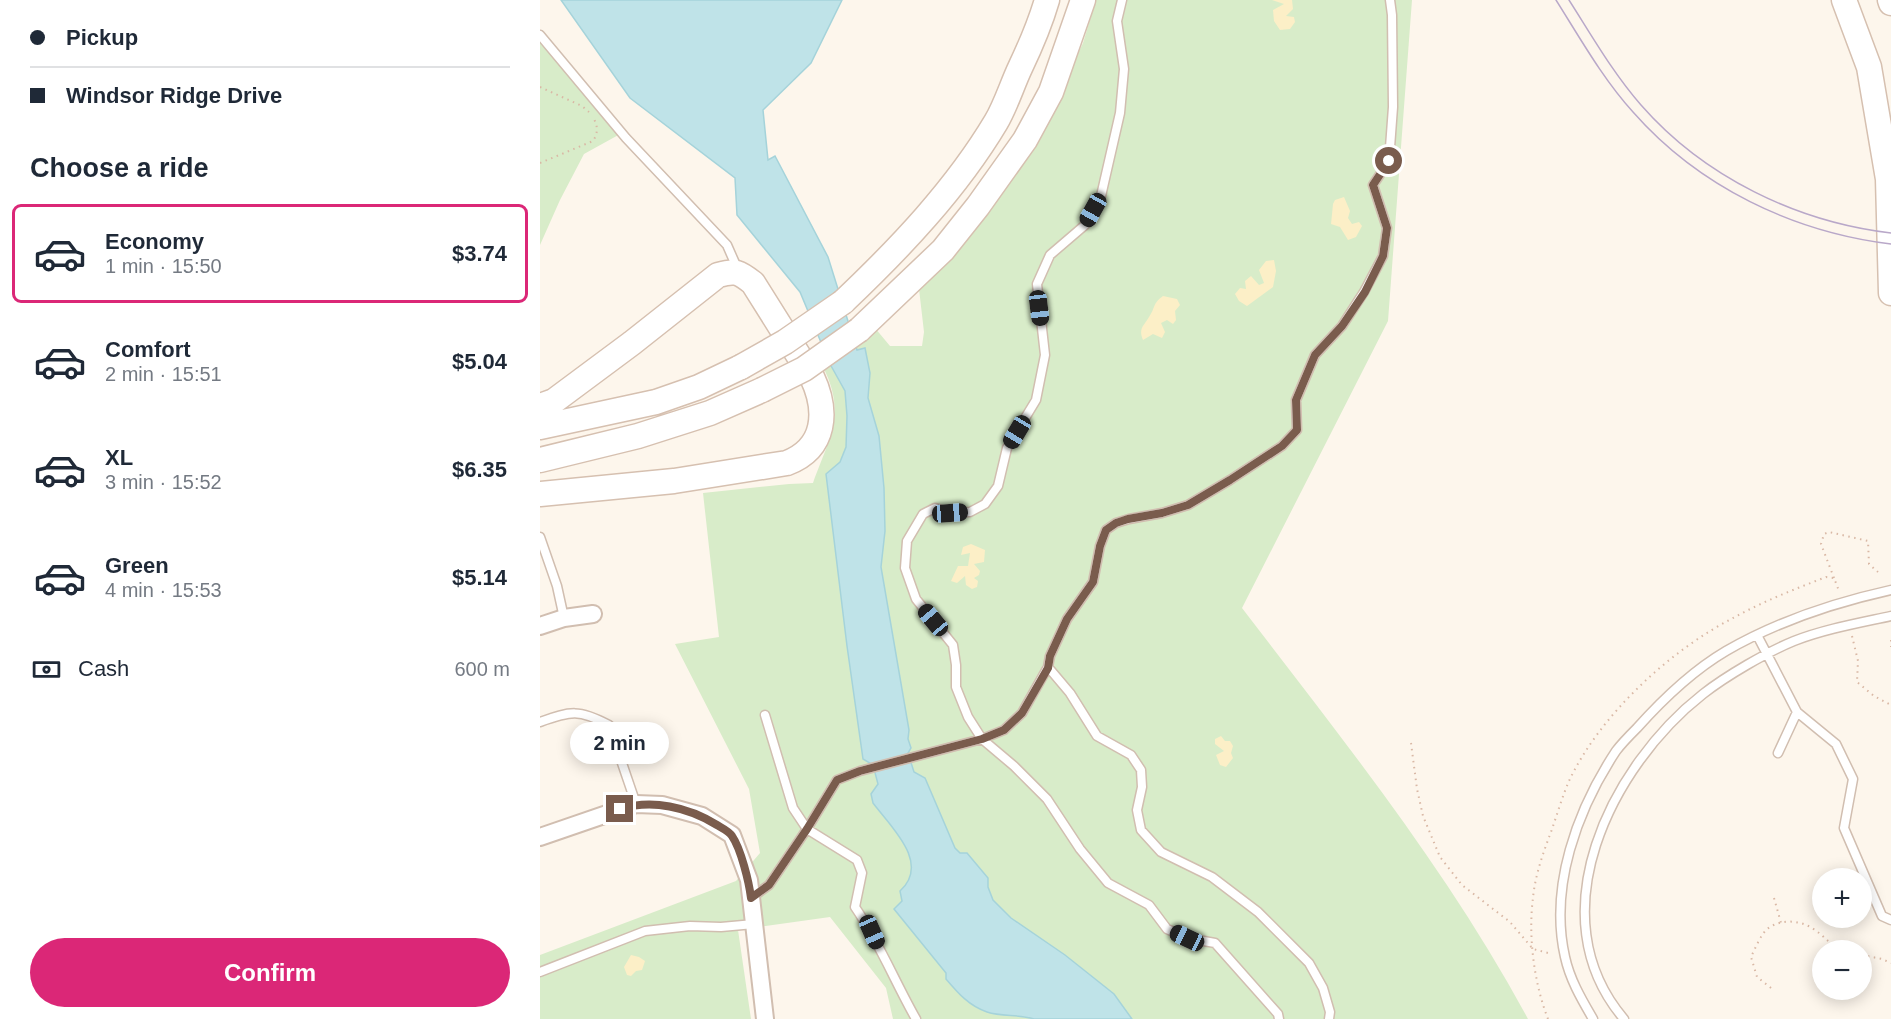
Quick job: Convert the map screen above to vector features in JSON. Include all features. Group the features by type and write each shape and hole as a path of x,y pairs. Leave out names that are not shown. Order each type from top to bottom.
{"main road":[{"path":"540,427 656,402 699,387 785,342 843,302 885,262 915,228 962,172 997,121 1035,35 1047,0"},
{"path":"540,460 638,436 710,413 804,369 859,330 943,250 1025,140 1051,92 1083,0"},
{"path":"1844,0 1869,67 1890,179 1891,293"},
{"path":"540,406 554,401 718,275 729,272 740,273 753,283 812,377 819,392 822,409 815,442 800,458 787,463 674,481 540,494"}],"street":[{"path":"540,626 564,618 593,614"},
{"path":"540,837 636,804 662,805 702,816 732,835 749,880 765,1019"}],"lane":[{"path":"1122,0 1117,21 1124,69 1120,113 1101,196 1085,225 1050,255 1036,284 1045,355 1036,400 1007,448 998,486 985,504 970,512 950,513 935,508 923,514 907,541 905,568 916,599 953,645 956,687 968,717 982,739 1014,766 1047,799 1080,849 1108,883 1149,905 1167,929 1187,938 1215,944 1279,1019"},
{"path":"751,898 769,885 837,780 860,771 982,739 1004,730 1022,713 1048,668 1050,656 1067,619 1093,582 1100,546 1106,530 1128,519 1162,513 1188,505 1282,446 1297,430 1296,400 1315,355 1342,326 1365,292 1383,256 1387,228 1373,185 1389,161 1392,107 1390,0"},
{"path":"540,35 626,138 727,244 740,273"},
{"path":"540,537 557,586 564,618"},
{"path":"1593,1019 1578,993 1565,957 1560,910 1563,871 1587,804 1617,750 1666,694 1724,652 1788,620 1832,604 1891,590"},
{"path":"1624,1019 1611,1004 1593,970 1585,934 1584,896 1594,852 1606,817 1631,772 1665,729 1703,693 1735,673 1794,642 1849,625 1891,616"},
{"path":"1757,635 1797,712 1836,744 1853,779 1844,828 1882,916 1891,920"},
{"path":"1048,668 1070,693 1097,736 1131,755 1141,770 1142,787 1137,810 1141,830 1161,852 1212,877 1258,912 1309,963 1323,988 1330,1012 1329,1019"},
{"path":"1778,753 1797,712"},
{"path":"540,722 569,713 589,714 609,725 636,804"},
{"path":"765,715 793,808 807,829 857,860 862,873 855,907 872,932 894,980 916,1019"},
{"path":"540,972 645,931 690,926 722,927 754,924"}],"path":[{"path":"540,87 582,106 591,115 597,129 597,136 593,141 540,163"},
{"path":"1834,578 1821,544 1824,534 1829,532 1868,541 1869,564 1878,572"},
{"path":"1891,640 1891,647"},
{"path":"1410,743 1424,816 1440,857 1450,871 1477,897 1510,921 1533,949 1565,957"},
{"path":"1774,898 1781,923"},
{"path":"1771,988 1757,977 1751,957 1767,929 1781,923 1800,921 1817,931 1826,940"},
{"path":"1872,957 1891,963"}],"green space":[{"path":"1096,0 1412,0 1388,321 1242,608 1356,757 1429,859 1464,911 1528,1019 893,1019 886,988 830,917 738,930 751,1019 540,1019 540,955 736,881 760,853 749,789 675,644 719,637 703,493 813,483 830,439 835,412 830,384 823,367 875,328 890,346 922,346 924,332 919,289 1035,143 1083,43"},
{"path":"540,36 622,133 584,154 540,245"}],"sand":[{"path":"1272,0 1292,0 1293,9 1286,16 1294,17 1295,22 1290,29 1280,30 1274,21 1273,10 1284,4"},
{"path":"1344,197 1350,211 1348,218 1352,224 1359,222 1362,226 1356,237 1348,240 1340,227 1331,224 1333,204 1335,200"},
{"path":"1274,260 1276,271 1273,287 1247,306 1239,301 1235,294 1240,288 1246,289 1245,281 1251,276 1259,285 1264,283 1259,270 1266,261"},
{"path":"1163,296 1177,299 1180,305 1175,311 1176,320 1173,324 1167,320 1161,323 1165,332 1162,338 1153,334 1143,340 1142,327"},
{"path":"971,544 985,550 984,562 974,564 980,571 979,575 974,578 978,581 977,587 972,589 966,585 965,576 957,583 951,581 958,566 968,566 970,553 961,555 963,547"},
{"path":"1221,736 1225,741 1230,741 1233,746 1231,753 1233,758 1226,767 1220,765 1216,755 1224,751 1215,744 1215,739"},
{"path":"631,955 645,961 642,970 636,971 631,976 627,975 624,967"}],"water":[{"path":"561,0 842,0 811,63 763,110 768,160 775,156 828,257 857,350 865,348 870,373 868,398 879,436 884,488 885,531 881,567 909,730 908,739 911,748 908,753 914,772 925,778 955,848 960,853 967,853 988,878 988,887 993,900 1011,918 1065,955 1114,994 1132,1019 1034,1019 993,1014 981,1009 964,998 950,984 946,979 946,973 894,909 902,901 900,891 908,880 911,869 910,857 898,834 873,803 871,794 878,784 873,765 863,759 826,474 840,462 846,447 845,391 830,364 800,292 737,215 735,178 630,98"}],"tram line":[{"path":"1556,0 1592,58 1622,99 1659,139 1687,163 1750,202 1784,217 1854,238 1891,244"},
{"path":"1569,0 1631,93 1666,131 1693,154 1754,192 1787,207 1856,227 1891,233"}],"route":[{"path":"620,809 636,804 662,805 702,816 732,835 749,880 751,898 769,885 837,780 860,771 982,739 1004,730 1022,713 1048,668 1050,656 1067,619 1093,582 1100,546 1106,530 1128,519 1162,513 1188,505 1282,446 1297,430 1296,400 1315,355 1342,326 1365,292 1383,256 1387,228 1373,185 1389,161"}]}
